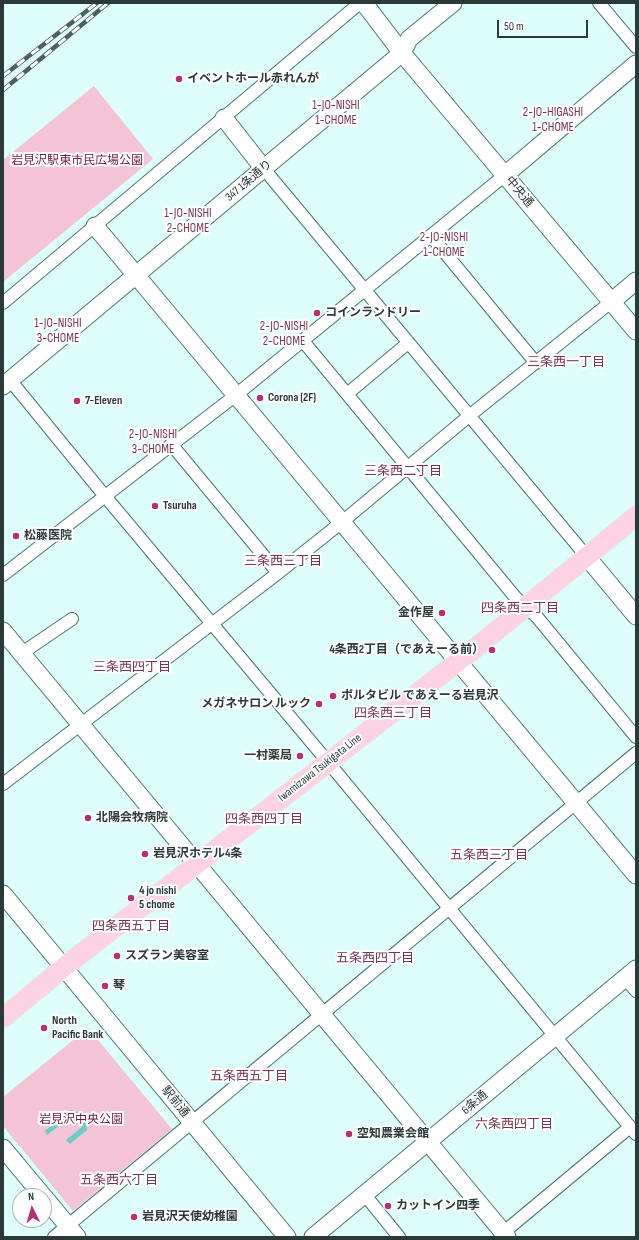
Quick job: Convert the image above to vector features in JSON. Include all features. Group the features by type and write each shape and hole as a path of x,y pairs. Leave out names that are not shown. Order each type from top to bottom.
{"main road":[{"name":"Iwamizawa Tsukigata Line","path":"3,1018 64,967 458,662 527,607 636,516"}],"street":[{"path":"3,303 360,3"},
{"name":"中央通","path":"364,3 402,53 636,331"},
{"name":"347 1条通り","path":"5,379 137,274 264,169 402,53 409,39 453,3"},
{"path":"599,3 636,47"},
{"path":"3,575 104,495 236,395 303,341 505,175 636,64"},
{"path":"224,118 364,290 636,616"},
{"path":"95,226 137,274 636,875"},
{"path":"431,236 536,363"},
{"path":"3,784 278,573 636,281"},
{"path":"303,341 409,467 516,598 537,616 636,737"},
{"path":"347,394 408,343"},
{"path":"3,631 82,724 184,850 505,1235 633,1130 213,624 5,379"},
{"path":"171,444 278,573"},
{"path":"22,653 72,618"},
{"path":"54,1237 72,1231 193,1123 636,753"},
{"name":"駅前通","path":"3,894 287,1237"},
{"path":"630,974 636,991"},
{"name":"6条通","path":"313,1237 630,974"},
{"path":"3,1148 36,1188"},
{"path":"365,1195 399,1237"},
{"path":"52,1208 72,1231"}],"green space":[{"name":"岩見沢駅東市民広場公園","path":"94,86 153,159 3,282 3,160"},
{"name":"岩見沢中央公園","path":"88,1028 172,1129 73,1211 3,1126 3,1097"}],"water":[{"path":"71,1110 82,1116 86,1123 87,1130 70,1144 66,1140 82,1127 81,1120 73,1115 47,1135 45,1131"}],"railway":[{"path":"3,76 97,3"},
{"path":"3,90 108,3"}],"place":[{"name":"イベントホール赤れんが","path":"179,79"},
{"name":"コインランドリー","path":"317,313"},
{"name":"Corona (2F)","path":"260,398"},
{"name":"7-Eleven","path":"77,401"},
{"name":"Tsuruha","path":"155,506"},
{"name":"松藤医院","path":"16,536"},
{"name":"金作屋","path":"442,613"},
{"name":"4条西2丁目（であえーる前）","path":"492,650"},
{"name":"ポルタビル であえーる岩見沢","path":"333,696"},
{"name":"メガネサロン ルック","path":"319,704"},
{"name":"一村薬局","path":"300,756"},
{"name":"北陽会牧病院","path":"88,818"},
{"name":"岩見沢ホテル4条","path":"145,854"},
{"name":"4 jo nishi 5 chome","path":"131,898"},
{"name":"スズラン美容室","path":"117,956"},
{"name":"琴","path":"105,986"},
{"name":"North Pacific Bank","path":"44,1028"},
{"name":"空知農業会館","path":"349,1134"},
{"name":"カットイン四季","path":"388,1206"},
{"name":"岩見沢天使幼稚園","path":"134,1217"}],"district":[{"name":"1-JO-NISHI 1-CHOME","path":"336,114"},
{"name":"2-JO-HIGASHI 1-CHOME","path":"553,120"},
{"name":"1-JO-NISHI 2-CHOME","path":"188,222"},
{"name":"2-JO-NISHI 1-CHOME","path":"444,246"},
{"name":"1-JO-NISHI 3-CHOME","path":"58,332"},
{"name":"2-JO-NISHI 2-CHOME","path":"284,334"},
{"name":"三条西一丁目","path":"566,363"},
{"name":"2-JO-NISHI 3-CHOME","path":"153,442"},
{"name":"三条西二丁目","path":"403,472"},
{"name":"三条西三丁目","path":"283,562"},
{"name":"四条西二丁目","path":"520,609"},
{"name":"三条西四丁目","path":"132,668"},
{"name":"四条西三丁目","path":"393,714"},
{"name":"四条西四丁目","path":"264,820"},
{"name":"五条西三丁目","path":"489,856"},
{"name":"四条西五丁目","path":"131,927"},
{"name":"五条西四丁目","path":"375,959"},
{"name":"五条西五丁目","path":"249,1077"},
{"name":"六条西四丁目","path":"514,1125"},
{"name":"五条西六丁目","path":"119,1181"}]}
